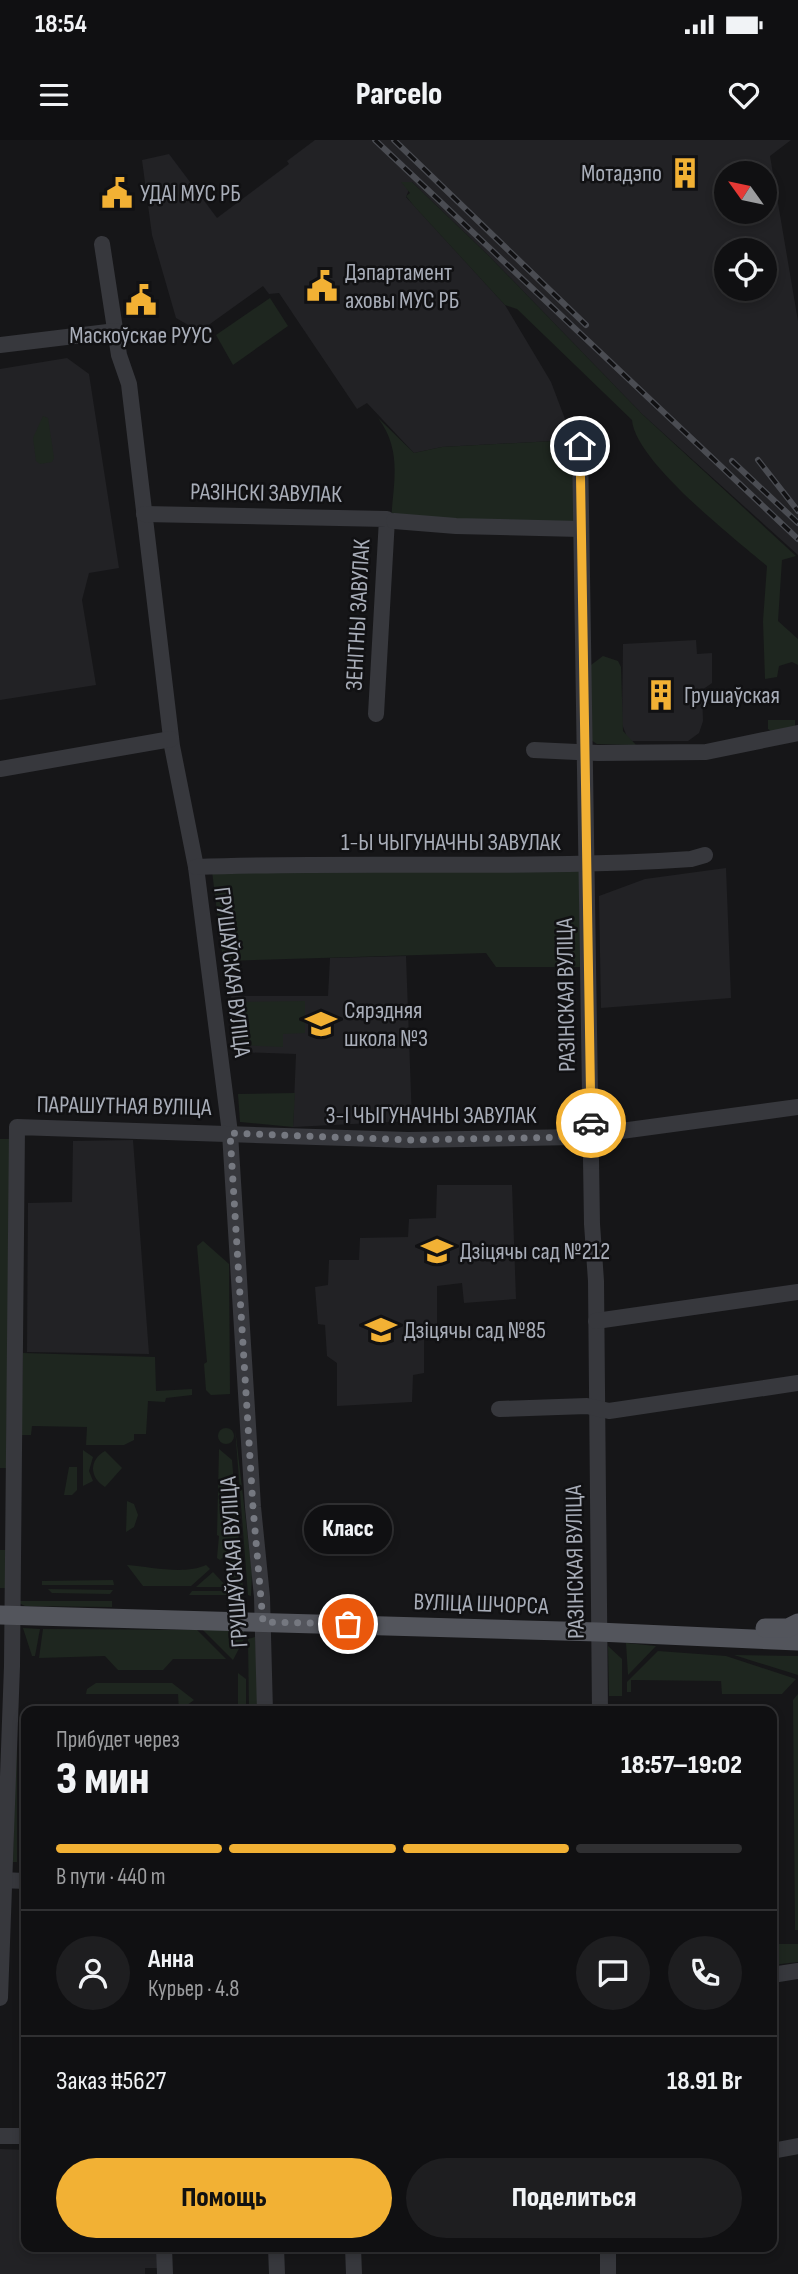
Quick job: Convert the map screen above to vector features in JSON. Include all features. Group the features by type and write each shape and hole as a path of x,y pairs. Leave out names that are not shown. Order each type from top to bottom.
{"main road":[{"name":"ВУЛІЦА ШЧОРСА","path":"5,1615 598,1632 798,1641"},
{"name":"ВУЛІЦА ШЧОРСА","path":"708,1637 727,1627 788,1628 798,1623"}],"street":[{"name":"ГРУШАЎСКАЯ ВУЛІЦА","path":"102,244 116,331 129,384 171,739 196,867 230,1133 252,1494 263,1622 265,1706"},
{"path":"0,345 116,331"},
{"name":"РАЗІНСКАЯ ВУЛІЦА","path":"580,446 596,1321 600,1706"},
{"name":"РАЗІНСКІ ЗАВУЛАК","path":"144,513 581,529"},
{"name":"ЗЕНІТНЫ ЗАВУЛАК","path":"376,715 390,520"},
{"path":"534,750 705,752 798,733"},
{"path":"0,769 171,739"},
{"name":"1-Ы ЧЫГУНАЧНЫ ЗАВУЛАК","path":"196,867 587,864 691,859 705,855"},
{"name":"3-І ЧЫГУНАЧНЫ ЗАВУЛАК","path":"230,1133 408,1140 591,1137 798,1107"},
{"name":"ПАРАШУТНАЯ ВУЛІЦА","path":"5,1615 17,1127 230,1133"},
{"path":"596,1321 798,1292"},
{"path":"499,1409 587,1406 609,1411 798,1383"},
{"path":"0,1998 5,1615"},
{"path":"2,1880 21,1881"},
{"path":"777,1974 798,1971"},
{"path":"0,2136 21,2136"},
{"path":"777,2150 798,2146"},
{"path":"164,2252 165,2274"},
{"path":"276,2252 277,2274"},
{"path":"353,2252 354,2274"},
{"path":"608,2252 608,2274"}],"shaded area":[{"path":"315,140 791,140 770,156 771,161 714,161 714,224 777,224 777,197 798,321 798,555 642,414 489,256 412,182 406,197 505,305 551,382 573,440 442,447 414,453 367,403 357,409 279,293 269,294 263,286 203,329 190,326 176,318 152,235 142,160 169,154 217,218 289,164 287,161"},
{"path":"401,182 412,182 489,256 642,414 796,556 782,560 778,621 798,639 798,665 792,662 779,666 777,677 765,679 763,621 767,566 667,477 637,437 632,420 517,309 505,305 414,206 406,196 410,193"},
{"path":"270,298 288,326 233,365 216,335"},
{"path":"67,358 89,374 119,568 89,573 82,600 96,685 0,700 0,369"},
{"path":"43,416 48,418 54,458 52,462 40,464 36,461 33,438"},
{"path":"378,418 414,453 442,447 573,440 576,525 391,522 394,455 386,430"},
{"path":"696,640 697,654 712,653 712,683 702,690 703,721 699,733 688,741 632,741 627,737 622,724 623,644"},
{"path":"603,656 618,661 621,667 623,731 636,745 597,744 591,740 591,665"},
{"path":"768,720 795,720 795,729 771,731 768,729"},
{"path":"726,868 731,998 601,1008 599,896 645,879"},
{"path":"212,871 579,871 580,967 496,967 486,953 223,961"},
{"name":"Сярэдняя школа №3","path":"406,956 412,1121 293,1127 296,1054 235,1052 231,996 328,996 330,958"},
{"path":"305,1001 305,1033 283,1034 283,1047 240,1045 237,1002"},
{"path":"295,1093 293,1127 240,1122 238,1094"},
{"path":"0,1139 11,1139 6,1468 0,1468"},
{"path":"133,1140 149,1354 27,1352 28,1203 72,1202 73,1141"},
{"path":"437,1185 512,1185 516,1299 464,1303 462,1283 437,1286 437,1336 424,1337 424,1373 413,1375 412,1402 337,1406 337,1363 327,1356 325,1325 318,1324 315,1287 328,1285 329,1260 359,1260 360,1238 408,1237 409,1219 436,1218"},
{"path":"203,1241 229,1264 230,1394 211,1395 206,1390 204,1364 207,1362 197,1246"},
{"path":"23,1353 155,1357 156,1391 192,1389 192,1395 166,1398 165,1402 148,1401 146,1434 134,1434 134,1440 124,1445 86,1445 87,1427 32,1426 31,1435 21,1435"},
{"path":"226,1428 234,1436 226,1444 218,1436"},
{"path":"235,1428 252,1573 251,1596 248,1595"},
{"path":"219,1449 232,1460 239,1542 220,1560 217,1558"},
{"path":"83,1450 93,1457 89,1471 93,1481 83,1486"},
{"path":"105,1451 122,1468 105,1487 96,1478 93,1469 96,1459"},
{"path":"69,1467 77,1467 77,1490 72,1495 64,1495"},
{"path":"127,1501 134,1504 138,1515 134,1527 126,1532"},
{"path":"238,1549 243,1588 232,1587 225,1579 229,1572 227,1559"},
{"path":"0,1550 6,1550 5,1588 0,1588"},
{"path":"127,1565 188,1570 206,1565 210,1569 191,1586 143,1586"},
{"path":"213,1572 227,1587 196,1587"},
{"path":"113,1580 114,1585 42,1585 42,1581"},
{"path":"48,1589 113,1590 110,1594 52,1593"},
{"path":"192,1591 231,1591 235,1595 189,1595"},
{"path":"15,1601 112,1601 112,1607 25,1606"},
{"path":"23,1628 40,1629 35,1656 32,1656"},
{"path":"43,1629 197,1630 226,1659 173,1659 163,1670 118,1670 105,1656 39,1658"},
{"path":"202,1629 244,1631 244,1639 233,1660"},
{"path":"17,1631 17,1862 13,1862"},
{"path":"255,1637 260,1706 249,1706 248,1639"},
{"path":"626,1643 656,1646 628,1675"},
{"path":"608,1646 622,1659 622,1696 609,1696"},
{"path":"658,1651 726,1656 796,1679 782,1694 722,1694 721,1681 631,1680 631,1692 627,1692 627,1682"},
{"path":"734,1655 798,1656 798,1675"},
{"path":"238,1673 246,1679 246,1706 238,1706"},
{"path":"96,1683 172,1683 194,1700 186,1706 179,1706 178,1694 86,1694 87,1689"},
{"path":"798,1694 798,1930 795,1930 793,1700"},
{"path":"21,1773 21,1867 20,1867"},
{"path":"777,1944 798,1944 798,1962 777,1964"},
{"path":"0,2149 21,2150 21,2252 160,2252 160,2268 145,2268 145,2274 0,2274"}],"railway":[{"path":"375,140 798,539"},
{"path":"394,140 586,325"},
{"path":"758,460 798,511"},
{"path":"732,461 798,523"}],"way so far":[{"path":"348,1624 263,1622 253,1507 230,1133 408,1140 591,1137 591,1123"}],"place":[{"name":"Мотадэпо","path":"685,173"},
{"name":"УДАІ МУС РБ","path":"117,193"},
{"name":"Дэпартамент аховы МУС РБ","path":"322,286"},
{"name":"Маскоўскае РУУС","path":"141,300"},
{"name":"Грушаўская","path":"661,695"},
{"name":"Сярэдняя школа №3","path":"321,1024"},
{"name":"Дзіцячы сад №212","path":"437,1251"},
{"name":"Дзіцячы сад №85","path":"381,1330"},
{"name":"Класс","path":"348,1624"}],"route":[{"path":"580,446 591,1123"}]}
